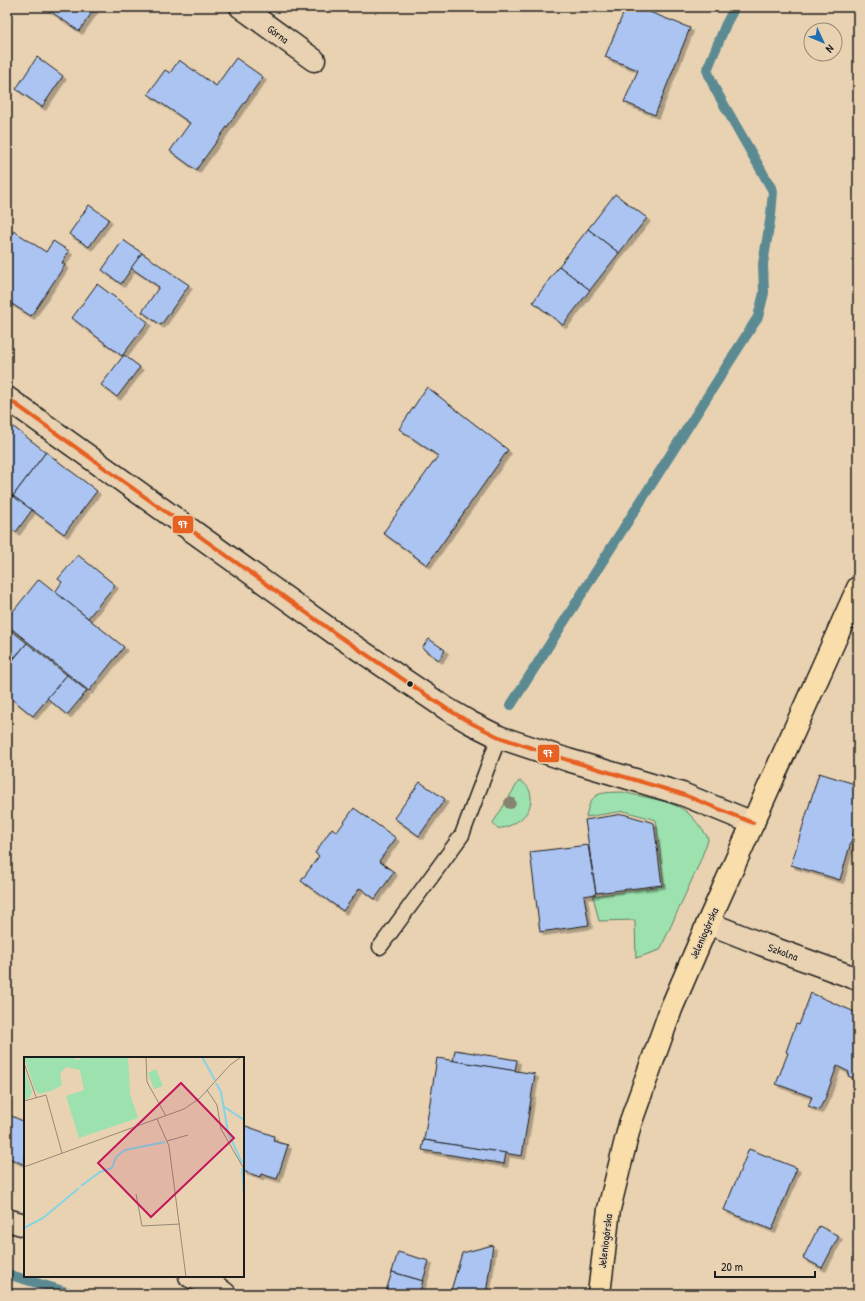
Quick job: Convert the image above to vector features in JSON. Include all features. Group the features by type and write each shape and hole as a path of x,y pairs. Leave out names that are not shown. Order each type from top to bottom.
{"main road":[{"name":"Jeleniogórska","path":"599,1294 609,1209 630,1124 671,1009 858,588"}],"street":[{"name":"Górna","path":"241,7 314,60"},
{"path":"7,398 336,634 471,723 499,737 568,760 682,794 753,823"},
{"name":"Szkolna","path":"708,923 858,979"},
{"path":"7,1220 24,1225"},
{"path":"192,1277 216,1287 225,1294"}],"lane":[{"path":"380,947 462,835 499,737"}],"green space":[{"path":"519,781 527,786 529,790 531,803 529,808 525,815 514,824 497,828 493,823"},
{"path":"622,792 656,799 681,808 695,821 707,836 708,840 699,864 660,950 636,958 635,920 599,921 593,896 664,886 656,820 624,811 586,817 590,802 597,795 602,793"}],"building":[{"path":"44,7 96,7 79,31"},
{"path":"626,7 637,7 690,28 655,115 624,102 638,70 605,57"},
{"path":"37,57 63,76 42,107 16,89"},
{"path":"236,58 263,77 196,170 170,151 190,123 148,94 165,70 170,73 179,60 216,86"},
{"path":"615,194 647,218 619,253 588,229"},
{"path":"89,205 109,219 89,247 69,234"},
{"path":"588,229 619,253 590,290 559,266"},
{"path":"14,231 46,252 53,241 69,251 62,263 65,265 31,316 7,301 7,242"},
{"path":"123,240 142,253 121,284 102,270"},
{"path":"142,253 189,285 161,325 142,312 159,287 131,268"},
{"path":"559,266 590,290 563,325 533,302"},
{"path":"97,284 148,322 122,356 72,318"},
{"path":"124,355 140,367 117,397 101,385"},
{"path":"427,387 508,450 427,565 383,533 438,456 399,429"},
{"path":"7,422 46,452 13,496 7,491"},
{"path":"46,452 97,491 64,534 13,496"},
{"path":"13,496 32,510 16,532 7,526 7,504"},
{"path":"78,555 115,585 88,618 55,592 62,582 58,579"},
{"path":"39,579 124,647 89,691 7,625 7,619"},
{"path":"7,627 27,643 15,657 7,651"},
{"path":"429,639 445,650 439,660 422,648"},
{"path":"27,643 67,675 33,716 7,695 7,667"},
{"path":"7,651 15,657 7,667"},
{"path":"67,675 87,691 67,715 47,698"},
{"path":"819,773 858,785 858,818 840,880 791,865"},
{"path":"420,782 445,799 419,836 394,818"},
{"path":"354,808 396,838 379,861 394,872 375,899 360,888 343,911 301,881 319,856 315,853 332,828 337,832"},
{"path":"623,814 654,823 662,885 596,893 585,820"},
{"path":"588,845 596,894 584,896 589,925 540,932 530,852"},
{"path":"811,993 857,1013 858,1010 858,1080 848,1076 849,1072 837,1066 824,1102 819,1110 808,1106 812,1097 776,1084 788,1053 786,1052 796,1024 799,1025"},
{"path":"455,1050 517,1060 515,1071 453,1061"},
{"path":"437,1058 535,1074 522,1156 424,1140"},
{"path":"7,1114 24,1122 24,1165 7,1157"},
{"path":"244,1125 274,1136 273,1141 288,1145 277,1179 261,1174 260,1177 244,1171"},
{"path":"424,1140 506,1153 504,1164 422,1150"},
{"path":"749,1149 797,1168 772,1230 724,1210"},
{"path":"819,1226 839,1236 822,1268 803,1258"},
{"path":"493,1245 486,1294 450,1294 462,1253"},
{"path":"398,1252 429,1261 423,1281 392,1272"},
{"path":"392,1272 423,1281 419,1294 385,1294"}],"waterway":[{"path":"511,705 758,317 764,293 763,264 771,215 773,191 715,89 707,70 726,24 735,7"},
{"path":"7,1274 73,1294"}],"transit line":[{"name":"97","path":"7,398 336,634 447,709 471,723 499,737 568,760 682,794 753,823"}]}
